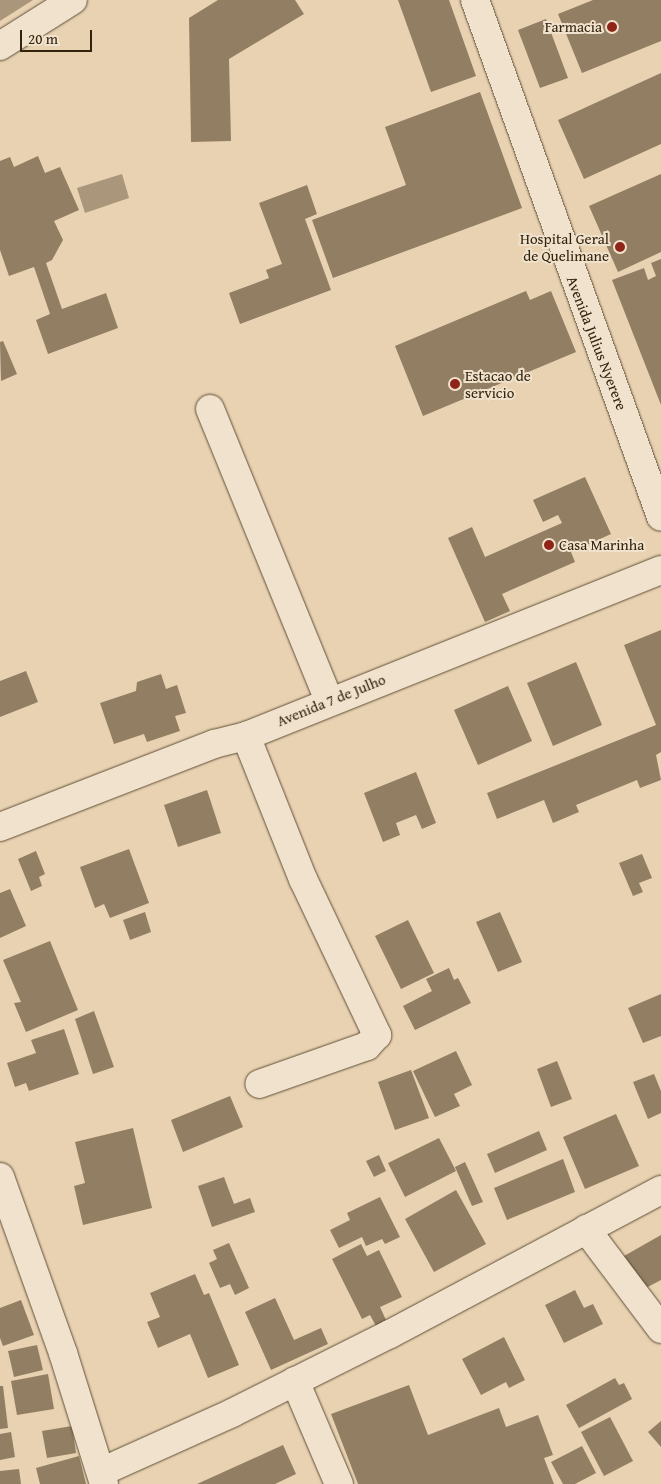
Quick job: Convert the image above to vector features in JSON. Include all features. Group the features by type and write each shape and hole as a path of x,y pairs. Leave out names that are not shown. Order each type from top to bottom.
{"street":[{"path":"0,46 73,0"},
{"name":"Avenida Julius Nyerere","path":"482,2 575,286 661,517"},
{"path":"210,409 328,700"},
{"name":"Avenida 7 de Julho","path":"0,827 214,744 246,736 328,700 661,570"},
{"path":"246,736 303,879 377,1035 368,1046 259,1084"},
{"path":"0,1177 103,1478 295,1381 661,1190"},
{"path":"586,1229 661,1329"},
{"path":"295,1381 339,1484"}],"shaded area":[{"path":"0,0 33,0 0,21"},
{"path":"122,174 129,198 85,213 77,188"}],"building":[{"path":"218,0 295,0 304,14 229,59 231,141 191,142 189,18"},
{"path":"398,0 449,0 476,76 431,92"},
{"name":"Farmacia","path":"593,0 661,0 661,41 582,73 558,14"},
{"path":"546,19 568,78 540,88 518,30"},
{"path":"661,73 661,144 584,179 558,120"},
{"path":"480,92 522,208 333,278 312,220 406,185 385,127"},
{"path":"38,156 45,173 60,167 79,210 54,221 63,240 52,260 46,263 62,309 106,293 118,328 48,354 36,320 50,314 34,267 9,276 0,250 0,161 10,157 14,167"},
{"path":"661,174 661,252 618,272 589,206"},
{"path":"307,185 317,214 305,219 331,290 240,324 229,293 269,278 266,270 282,264 259,203"},
{"path":"661,259 661,405 612,280 644,268 648,280 656,276 651,263"},
{"name":"Estacao de servicio","path":"526,291 530,300 551,291 576,352 423,416 395,346"},
{"path":"3,341 17,374 1,381 0,342"},
{"name":"Casa Marinha","path":"585,477 611,534 571,552 575,562 502,594 510,611 485,622 448,538 472,527 485,557 562,523 558,515 543,522 533,500"},
{"path":"661,630 661,752 656,755 661,780 640,788 637,780 576,805 579,812 553,823 544,800 497,819 487,793 656,725 624,645"},
{"path":"576,662 602,725 553,746 527,683"},
{"path":"26,671 38,702 0,717 0,681"},
{"path":"161,674 166,689 177,685 186,713 175,716 180,731 147,742 144,734 114,744 100,703 136,691 137,682"},
{"path":"508,686 532,741 478,765 454,710"},
{"path":"416,772 436,823 422,829 416,815 396,823 400,835 383,842 364,793"},
{"path":"207,790 221,833 178,847 164,805"},
{"path":"129,849 149,903 110,918 104,904 95,908 80,867"},
{"path":"36,851 45,874 39,877 42,886 31,891 18,859"},
{"path":"642,854 652,878 639,883 643,892 633,896 619,863"},
{"path":"10,889 26,926 0,938 0,893"},
{"path":"145,912 151,932 130,940 123,920"},
{"path":"500,912 522,962 498,972 476,922"},
{"path":"408,920 434,973 401,989 375,936"},
{"path":"50,941 78,1010 26,1032 14,1003 21,1002 3,960"},
{"path":"449,968 454,980 458,978 471,1003 415,1030 403,1006 432,991 426,979"},
{"path":"661,994 661,1036 643,1043 628,1008"},
{"path":"94,1011 114,1067 93,1074 75,1019"},
{"path":"64,1029 79,1074 29,1091 26,1083 15,1087 7,1063 36,1053 31,1040"},
{"path":"456,1051 472,1085 454,1094 460,1106 435,1117 413,1071"},
{"path":"557,1061 572,1099 551,1107 537,1069"},
{"path":"411,1070 429,1118 395,1130 378,1082"},
{"path":"654,1074 661,1091 661,1113 648,1119 633,1082"},
{"path":"230,1096 243,1127 183,1152 171,1120"},
{"path":"616,1114 639,1166 585,1189 563,1137"},
{"path":"133,1128 152,1208 83,1225 74,1186 85,1183 75,1142"},
{"path":"539,1131 547,1150 495,1173 487,1154"},
{"path":"439,1138 456,1171 405,1197 388,1163"},
{"path":"379,1155 386,1171 374,1177 366,1161"},
{"path":"563,1159 575,1192 507,1220 494,1188"},
{"path":"465,1162 483,1202 472,1206 455,1167"},
{"path":"224,1177 234,1204 250,1198 255,1212 212,1227 198,1186"},
{"path":"456,1190 486,1244 434,1272 405,1219"},
{"path":"380,1197 400,1237 385,1244 382,1239 366,1246 362,1237 339,1248 330,1230 350,1220 347,1213"},
{"path":"661,1235 661,1280 642,1290 624,1256"},
{"path":"229,1243 249,1288 235,1295 230,1284 220,1288 209,1263 217,1259 213,1250"},
{"path":"361,1244 367,1256 379,1250 402,1297 380,1307 386,1320 376,1326 370,1315 362,1319 332,1259"},
{"path":"195,1274 204,1295 209,1293 239,1365 208,1378 190,1334 158,1348 147,1322 160,1317 150,1293"},
{"path":"575,1290 584,1308 593,1304 603,1324 564,1343 545,1305"},
{"path":"275,1298 294,1340 321,1328 328,1344 271,1370 245,1312"},
{"path":"21,1300 34,1335 3,1346 0,1338 0,1308"},
{"path":"504,1337 525,1380 509,1388 506,1382 481,1395 462,1359"},
{"path":"37,1345 43,1370 14,1377 8,1351"},
{"path":"48,1374 54,1409 17,1415 11,1381"},
{"path":"615,1378 619,1385 624,1383 632,1399 579,1428 566,1405"},
{"path":"409,1385 428,1435 499,1408 506,1427 538,1415 553,1455 544,1458 554,1484 358,1484 331,1414"},
{"path":"0,1386 3,1386 8,1428 0,1429"},
{"path":"610,1417 633,1461 604,1476 581,1432"},
{"path":"661,1421 661,1447 648,1432"},
{"path":"72,1426 76,1453 47,1458 42,1431"},
{"path":"11,1432 15,1457 0,1460 0,1434"},
{"path":"283,1445 296,1474 275,1484 197,1484"},
{"path":"582,1446 596,1473 575,1484 563,1484 551,1462"},
{"path":"79,1456 86,1484 40,1484 36,1468"},
{"path":"19,1469 21,1484 0,1484 0,1471"}],"place":[{"name":"Farmacia","path":"612,27"},
{"name":"Hospital Geral de Quelimane","path":"620,247"},
{"name":"Estacao de servicio","path":"455,384"},
{"name":"Casa Marinha","path":"549,545"}]}
